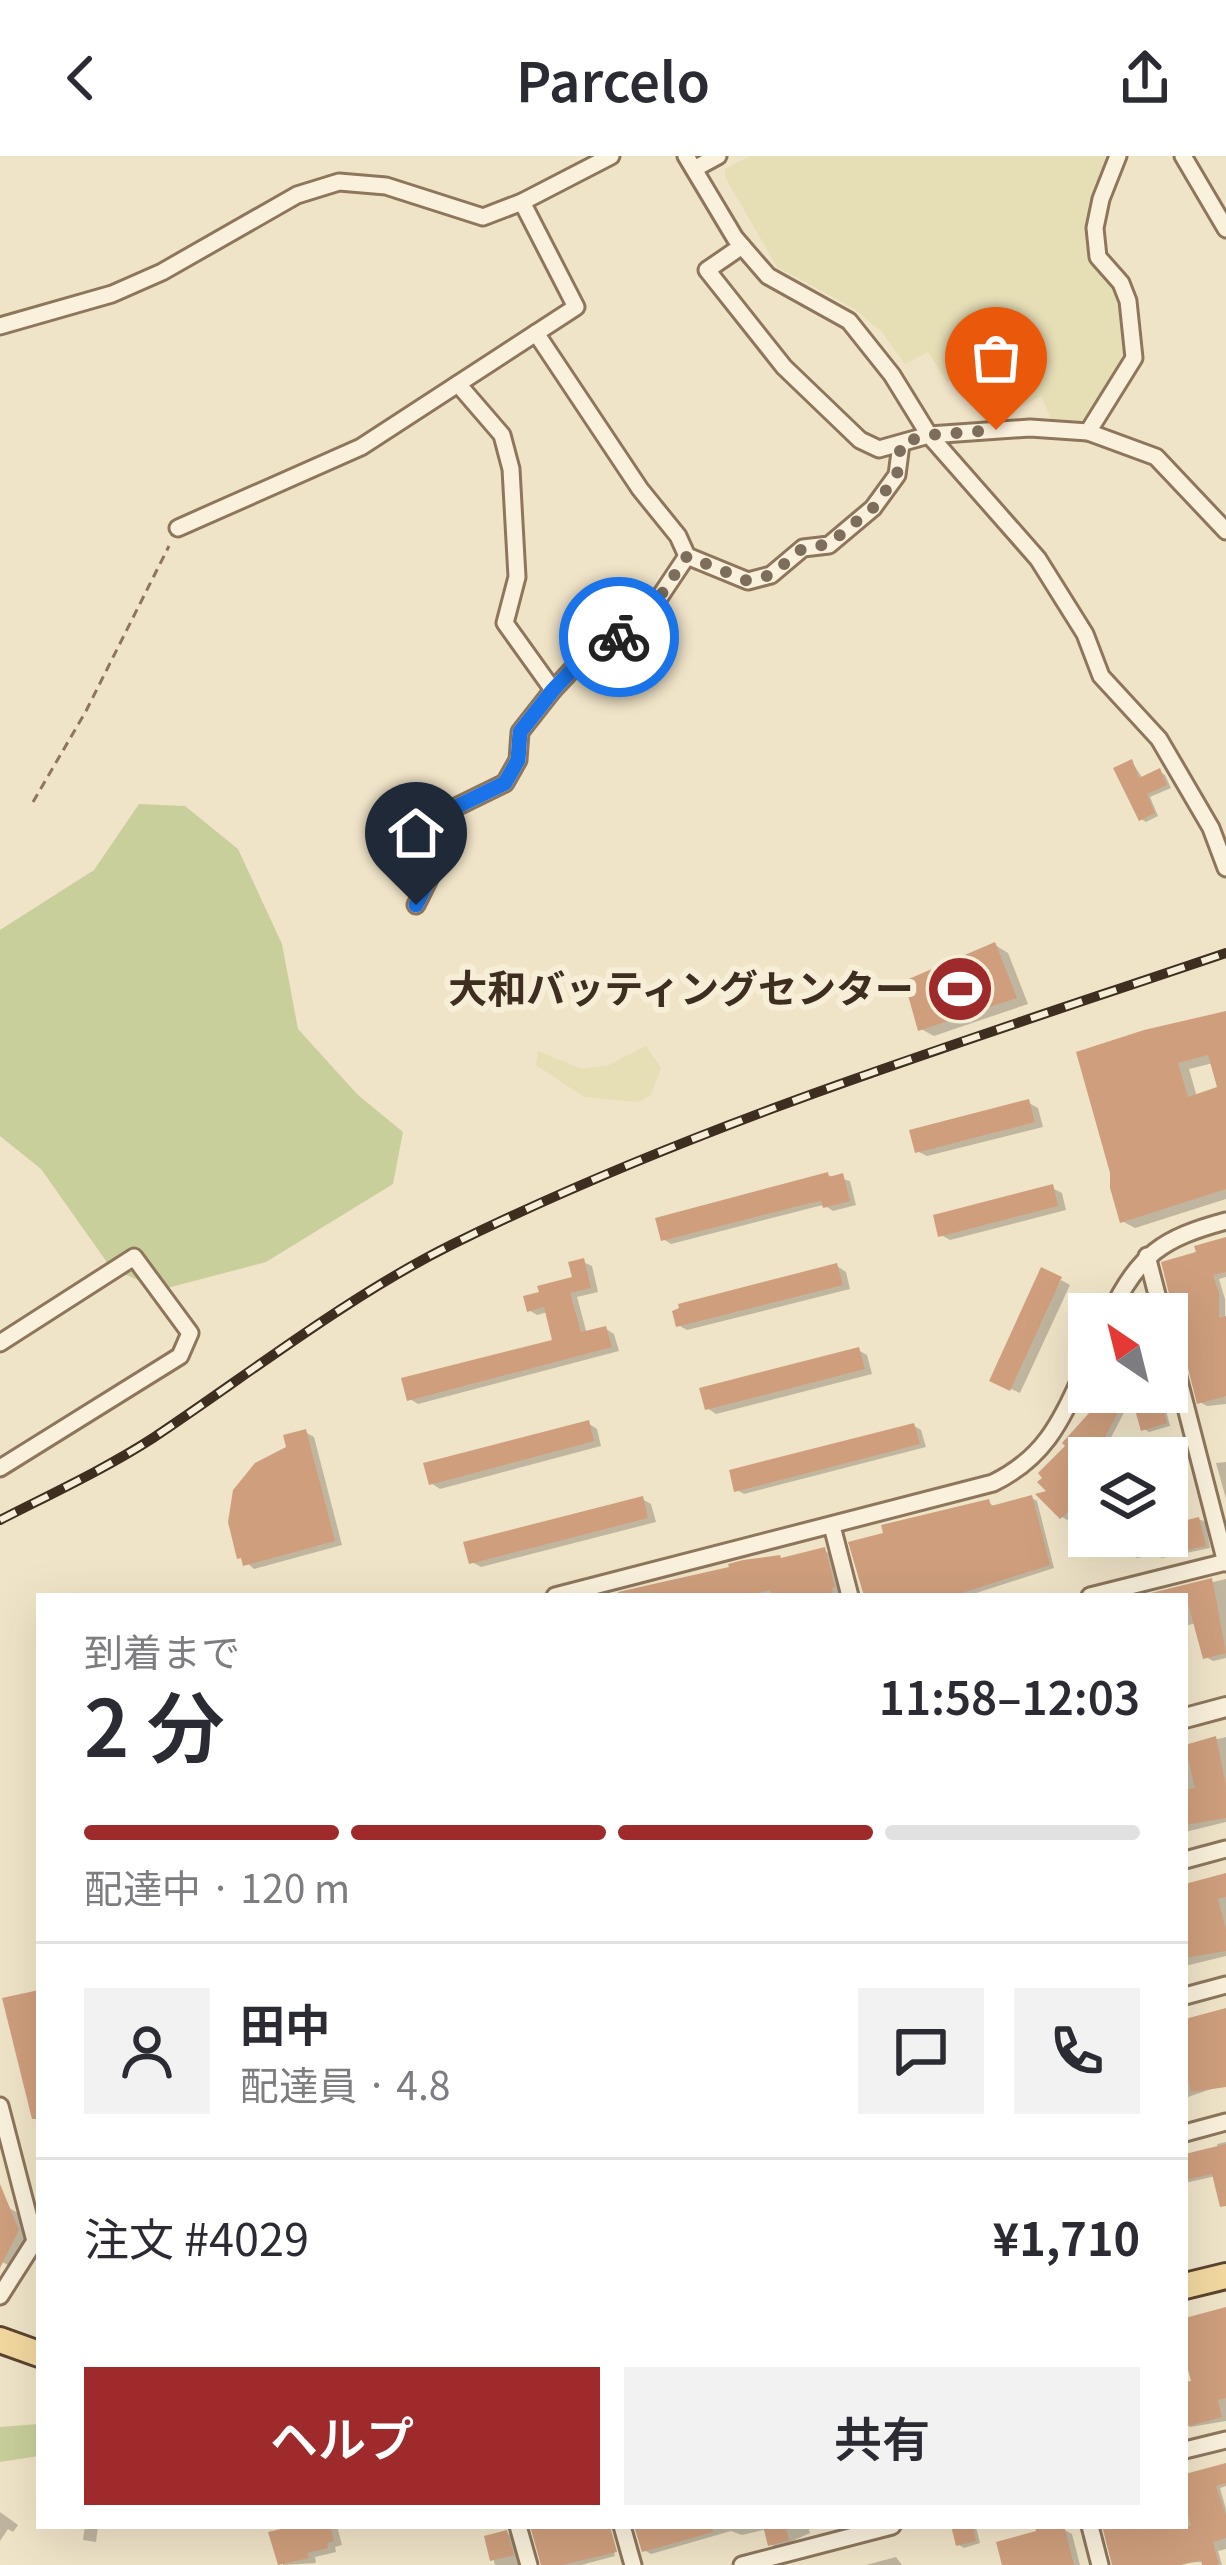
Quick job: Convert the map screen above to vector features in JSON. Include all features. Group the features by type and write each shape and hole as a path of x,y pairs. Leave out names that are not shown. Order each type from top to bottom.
{"main road":[{"path":"1188,2285 1226,2276"},
{"path":"0,2339 36,2353"}],"street":[{"path":"0,326 112,294 162,272 296,195 339,182 386,186 483,217 611,156"},
{"path":"718,156 690,163 742,246 768,275 849,321 892,375 929,435 1038,559 1084,634 1102,676 1159,739 1211,828 1226,868"},
{"path":"1088,432 1134,358 1128,301 1121,284 1097,257 1095,228 1101,199 1118,156"},
{"path":"1183,156 1226,229"},
{"path":"178,528 362,448 576,307 522,202"},
{"path":"742,246 706,270 784,367 860,440 880,449 929,435 1030,428 1088,432 1156,457 1226,531"},
{"path":"536,333 687,556 748,581 771,575 803,548 829,544 873,508 897,475 901,443"},
{"path":"458,384 502,435 511,469 517,577 505,623 553,690"},
{"path":"416,905 456,807 505,783 518,760 520,732 553,690 596,644 637,631 687,556"},
{"path":"1120,1293 1147,1256 1186,1232 1226,1221"},
{"path":"1147,1256 1157,1293"},
{"path":"0,1343 134,1257 190,1333 180,1356 0,1468"},
{"path":"567,1593 993,1483 1020,1469 1044,1446 1068,1404"},
{"path":"1102,1593 1226,1562 1187,1413"},
{"path":"832,1526 849,1593"},
{"path":"1188,1717 1226,1707"},
{"path":"1188,1859 1226,1849"},
{"path":"1188,1995 1226,1985"},
{"path":"0,2106 35,2241 0,2296"},
{"path":"1188,2132 1226,2122"},
{"path":"0,2179 22,2188"},
{"path":"1188,2449 1226,2440"},
{"path":"519,2529 529,2565"},
{"path":"623,2529 633,2565"},
{"path":"742,2565 880,2529"},
{"path":"1091,2529 1100,2565"}],"path":[{"path":"33,802 86,711 178,528"}],"shaded area":[{"path":"751,156 1116,156 1096,205 1089,247 1091,261 1122,299 1129,349 1126,364 1087,425 1054,425 1041,396 1018,408 990,358 947,382 928,352 905,364 881,331 853,308 777,267 725,177 725,169"},
{"path":"646,1046 661,1068 651,1095 637,1102 584,1097 536,1065 538,1051 582,1069 609,1065"}],"green space":[{"path":"139,804 185,806 238,849 282,944 298,1029 358,1095 403,1132 393,1184 266,1262 160,1290 111,1268 41,1169 0,1136 0,930 94,870"},
{"path":"36,2424 36,2456 0,2462 0,2427"}],"building":[{"path":"1132,759 1139,778 1160,768 1167,785 1147,794 1155,813 1139,821 1113,768"},
{"name":"大和バッティングセンター","path":"995,942 1017,998 918,1031 904,981"},
{"path":"1226,1011 1226,1189 1120,1223 1076,1052","holes":["1208,1055 1217,1087 1188,1097 1178,1063"]},
{"path":"1029,1099 1035,1122 915,1153 909,1130"},
{"path":"828,1172 829,1177 843,1173 850,1201 823,1208 821,1201 806,1204 661,1241 655,1218"},
{"path":"1053,1184 1058,1206 938,1237 933,1215"},
{"path":"1226,1237 1226,1272 1213,1275 1219,1318 1226,1316 1226,1396 1197,1404 1188,1368 1188,1293 1169,1293 1161,1262 1196,1252 1194,1246"},
{"path":"584,1258 591,1288 570,1293 581,1332 606,1326 612,1347 407,1401 401,1378 552,1340 544,1307 527,1312 523,1296 539,1292 537,1286 572,1277 568,1262"},
{"path":"837,1263 843,1285 676,1327 672,1311 678,1304"},
{"path":"1041,1267 1062,1277 1010,1391 989,1381"},
{"path":"859,1347 865,1369 705,1410 699,1388"},
{"path":"1089,1413 1118,1413 1105,1437 1068,1437 1068,1512 1060,1519 1035,1494 1046,1491 1037,1482 1042,1478 1038,1473 1065,1446 1062,1443"},
{"path":"1136,1413 1164,1413 1167,1423 1141,1431"},
{"path":"589,1420 594,1441 429,1485 423,1463"},
{"path":"914,1423 920,1444 734,1492 729,1470"},
{"path":"306,1429 335,1541 243,1566 228,1522 233,1490 255,1463 286,1447 283,1435"},
{"path":"1032,1495 1050,1565 961,1593 863,1593 848,1542 883,1533 881,1525 989,1499 991,1506"},
{"path":"643,1496 648,1518 469,1564 463,1542"},
{"path":"1199,1517 1206,1546 1188,1550 1188,1520"},
{"path":"825,1547 833,1593 618,1592 743,1560 781,1558"},
{"path":"1212,1578 1226,1653 1203,1659 1188,1593 1151,1593"},
{"path":"1216,1736 1226,1786 1226,1818 1188,1824 1188,1789 1195,1788 1188,1744"},
{"path":"1226,1873 1226,1897 1218,1899 1226,1951 1188,1957 1188,1883"},
{"path":"36,1991 36,2119 32,2119 2,1998"},
{"path":"1226,2008 1226,2087 1191,2092 1188,2018"},
{"path":"1226,2144 1226,2206 1220,2207 1212,2174 1188,2179 1188,2153"},
{"path":"0,2184 19,2230 0,2268"},
{"path":"1226,2307 1226,2398 1218,2400 1222,2417 1189,2426 1191,2381 1188,2317"},
{"path":"1226,2463 1226,2483 1216,2486 1226,2516 1226,2538 1213,2542 1219,2565 1202,2565 1201,2560 1181,2565 1112,2565 1103,2529 1191,2526 1188,2473"},
{"path":"331,2529 334,2541 327,2543 328,2548 307,2553 309,2558 278,2565 268,2532"},
{"path":"531,2529 611,2529 617,2552 541,2565"},
{"path":"635,2529 712,2529 713,2532 642,2552"},
{"path":"764,2529 786,2529 789,2540 768,2546"},
{"path":"952,2529 974,2529 976,2541 956,2546"},
{"path":"1065,2529 1074,2565 1002,2565 996,2542"},
{"path":"507,2530 514,2555 490,2561 484,2536"}],"railway":[{"path":"0,1520 135,1449 412,1266 545,1201 834,1086 1226,953"}],"way so far":[{"path":"619,637 637,631 687,556 748,581 771,575 803,548 829,544 848,532 873,508 897,475 901,443 929,435 996,430"}],"place":[{"name":"大和バッティングセンター","path":"960,989"}],"route":[{"path":"416,905 456,807 505,783 518,760 520,732 596,644 619,637"}]}
